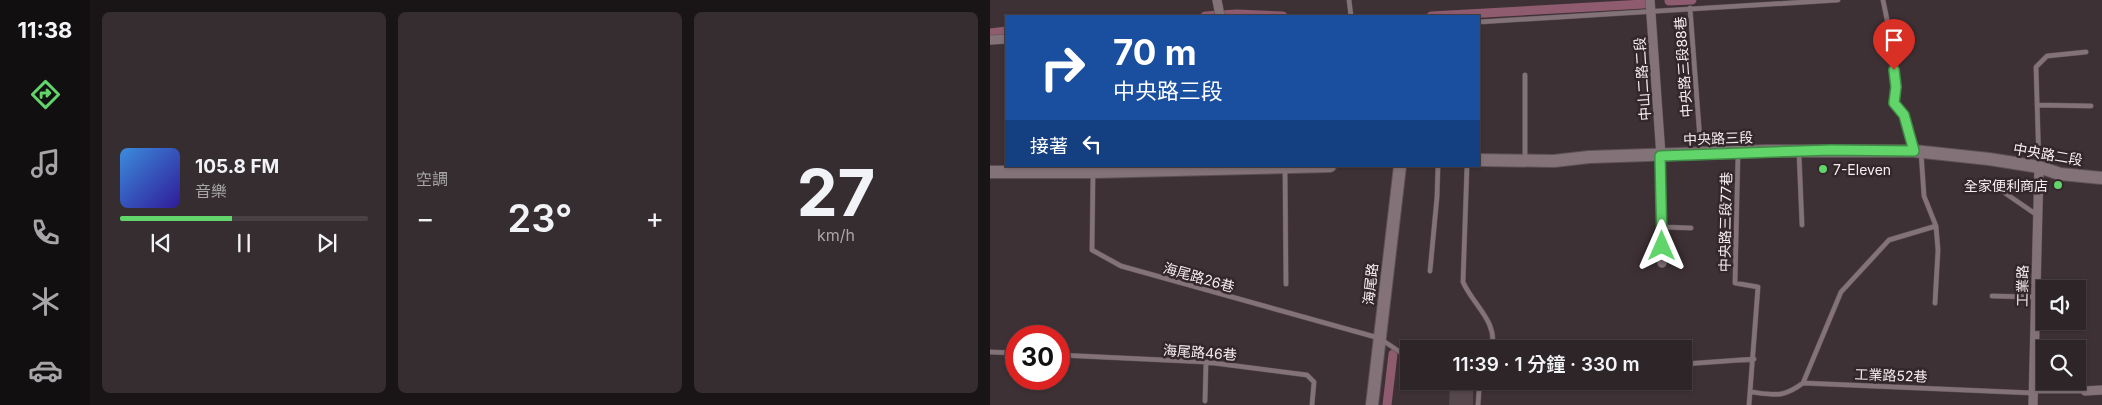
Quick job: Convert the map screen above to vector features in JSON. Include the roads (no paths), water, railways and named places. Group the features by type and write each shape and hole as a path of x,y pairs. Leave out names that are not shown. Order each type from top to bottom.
{"street":[{"name":"中山二路二段","path":"1650,0 1660,156 1662,263"},
{"path":"990,40 1005,39"},
{"name":"中央路三段","path":"1480,160 1554,161 1589,157 1798,151 1918,151 1989,159"},
{"name":"中央路二段","path":"1989,159 2039,167 2060,174 2102,178"},
{"path":"990,172 1093,172 1285,167"},
{"name":"海尾路","path":"1372,405 1400,167"},
{"name":"工業路","path":"2036,280 2039,167"},
{"name":"工業路","path":"2033,405 2036,297"},
{"path":"2085,391 2102,390"}],"lane":[{"path":"1349,0 1351,15"},
{"path":"1480,22 1838,0"},
{"path":"1883,0 1894,62 1896,87 1894,103 1904,115 1918,151 1924,196 1936,226 1938,250 1935,303"},
{"name":"中央路三段88巷","path":"1690,8 1701,154"},
{"path":"2039,167 2036,67 2047,56 2086,52"},
{"path":"1524,75 1525,160"},
{"path":"2037,105 2091,106"},
{"path":"1798,151 1802,225"},
{"name":"中央路三段77巷","path":"1738,153 1735,283 1758,287 1750,405"},
{"path":"1285,167 1286,284"},
{"path":"1430,271 1438,167"},
{"path":"1467,167 1464,282 1469,296 1488,318 1491,340"},
{"name":"海尾路26巷","path":"1093,172 1092,250 1109,260 1121,266 1181,284 1379,338"},
{"path":"2002,191 2038,215"},
{"path":"1751,392 1778,396 1789,393 1803,383 1841,292 1889,240 1936,226"},
{"path":"1662,227 1691,228"},
{"path":"1992,296 2036,297"},
{"path":"1379,338 1400,352"},
{"path":"990,352 1005,353"},
{"name":"海尾路46巷","path":"1070,356 1206,362 1307,375 1314,382 1312,405"},
{"path":"1692,363 1754,359"},
{"path":"1205,401 1206,362"},
{"name":"工業路52巷","path":"1803,383 2034,392 2085,391"},
{"path":"1478,405 1479,390"}],"waterway":[{"path":"1669,1 1692,0"},
{"path":"1449,15 1644,4"},
{"path":"1221,15 1260,15"},
{"path":"990,33 1005,31"},
{"path":"1387,405 1393,354"}],"place":[{"name":"7-Eleven","path":"1823,169"},
{"name":"全家便利商店","path":"2058,185"}]}
